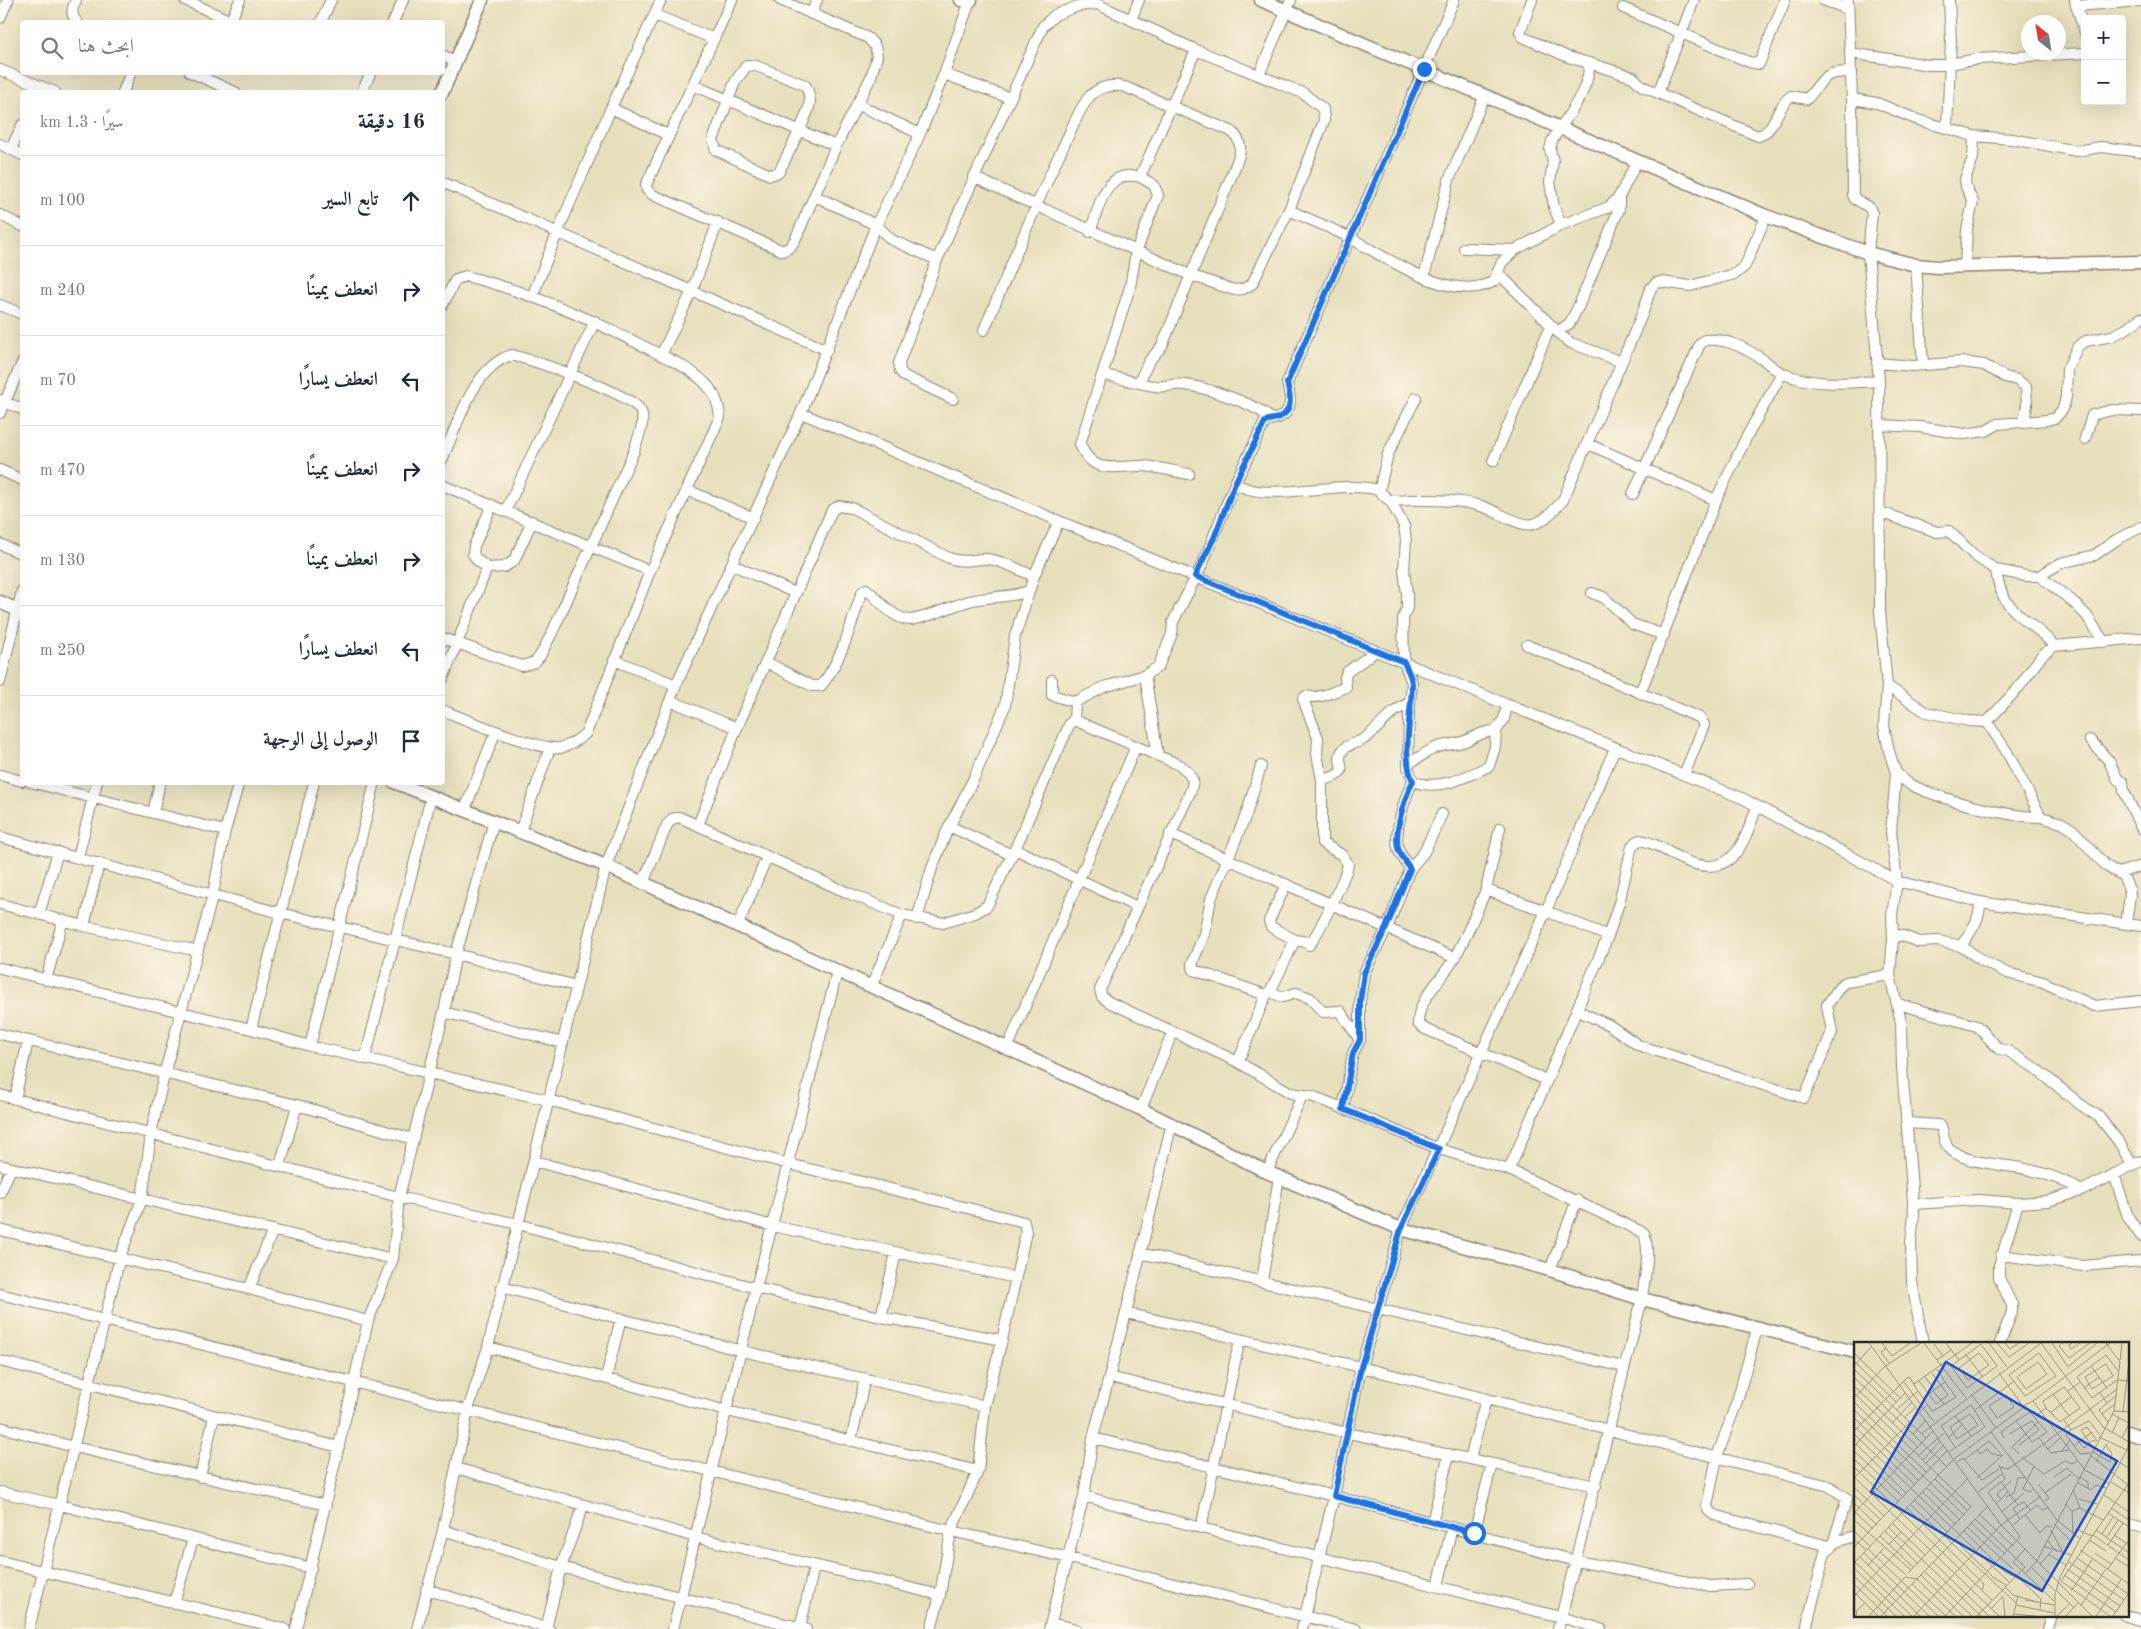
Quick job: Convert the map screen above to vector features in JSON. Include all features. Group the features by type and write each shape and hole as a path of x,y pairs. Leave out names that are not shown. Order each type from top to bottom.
{"street":[{"path":"0,18 8,0"},
{"path":"74,20 71,10 76,0"},
{"path":"185,0 227,20"},
{"path":"232,20 240,0"},
{"path":"321,20 331,0"},
{"path":"394,20 403,0"},
{"path":"443,90 482,0"},
{"path":"532,297 611,108 661,0"},
{"path":"732,0 646,185 653,195 782,251 790,247 836,146 871,77 877,56 875,46 868,38 780,0"},
{"path":"811,14 817,0"},
{"path":"417,1629 442,1530 468,1410 488,1346 606,866 676,685 733,565 801,413 876,225 920,134 971,0 961,0"},
{"path":"1131,20 1139,0"},
{"path":"1261,0 1288,6 1424,69 1766,216 1868,253 1916,265 1938,267 2141,262"},
{"path":"1052,680 1052,696 1075,702 1104,687 1146,675 1158,668 1172,634 1173,622 1214,538 1235,483 1265,422 1270,418 1280,417 1289,409 1291,402 1287,383 1454,0"},
{"path":"1532,0 1520,32 1523,37 1568,56 1633,77 1642,86 1758,136 1763,135 1770,126 1786,99 1791,96 1807,99 1823,78 1833,72 1851,72"},
{"path":"1658,93 1694,0"},
{"path":"1623,8 1680,34 1749,62 1759,64 1785,0"},
{"path":"1823,0 1848,4 1853,194 1855,199 1872,210 1868,253 1878,381 1880,611 1887,686 1884,726 1896,773 1891,832 1897,881 1892,915 1893,939 1890,975 1901,1022 1913,1204 1912,1282 1923,1342"},
{"path":"1948,127 1951,41 1949,0"},
{"path":"2081,20 2076,3 2141,1"},
{"path":"953,398 904,376 900,371 899,363 937,260 973,178 1043,26 1055,15 1078,6 1097,4 1196,50 1303,93 1323,109 1324,121 1289,210 1252,284 1243,289 1234,290 1190,275 1090,232 973,178"},
{"path":"1259,75 1288,6"},
{"path":"655,15 714,39"},
{"path":"1140,177 1196,50"},
{"path":"1850,53 1929,65 1978,59 2081,53"},
{"path":"445,56 456,61"},
{"path":"1562,225 1554,207 1550,182 1553,161 1550,149 1560,127 1584,89 1589,75 1589,63"},
{"path":"747,65 780,74 804,85 808,89 809,106 778,172 770,175 716,150 713,140 727,99 740,72 747,65"},
{"path":"0,70 39,89"},
{"path":"944,74 1010,98"},
{"path":"125,90 130,75"},
{"path":"205,75 231,90"},
{"path":"363,90 370,75"},
{"path":"693,85 836,146"},
{"path":"984,330 1035,206 1078,117 1089,97 1102,88 1116,85 1231,131 1238,137 1240,144 1240,153 1231,177 1162,346 1149,361 1139,382"},
{"path":"1424,277 1449,180 1485,95"},
{"path":"1852,99 1876,103 1918,120 1948,127 1974,136 2012,139 2077,151 2101,147 2141,152"},
{"path":"857,104 920,134"},
{"path":"611,108 668,135"},
{"path":"11,149 20,129"},
{"path":"1965,267 1967,230 1973,202 1965,180 1973,158 1974,136"},
{"path":"0,144 20,154"},
{"path":"1289,210 1351,238 1388,260 1424,277 1452,286 1480,288 1494,281 1502,262 1515,250 1562,225 1609,207 1619,197 1637,161"},
{"path":"1090,232 1108,186 1114,179 1124,175 1140,177 1154,185 1158,194 1136,252 1130,287 1080,444 1088,459 1104,466 1121,469 1141,466 1188,474"},
{"path":"445,183 827,350"},
{"path":"814,196 876,225 892,240 937,260"},
{"path":"1493,461 1554,329 1570,323 1579,305 1619,210 1619,197"},
{"path":"0,216 20,225"},
{"path":"1390,500 1449,500 1471,503 1495,511 1522,524 1533,524 1550,514 1563,500 1643,312 1651,288 1656,283 1662,282 1690,286 1734,274 1745,266 1766,216"},
{"path":"661,355 692,291 718,222"},
{"path":"1464,248 1515,250"},
{"path":"1916,265 1923,364"},
{"path":"1498,273 1554,329 1571,343 1622,362"},
{"path":"445,300 456,279 466,276 532,297 595,321 686,368 705,383 719,404 720,417 650,570 586,733 577,741 566,746 550,748 496,731 445,711"},
{"path":"0,305 20,313"},
{"path":"1879,425 1920,427 1964,434 1986,431 1998,424 2024,423 2055,418 2063,409 2066,397 2067,369 2078,346 2086,341 2119,332 2141,318"},
{"path":"506,510 595,321"},
{"path":"1633,494 1700,344 1705,340 1728,342 1750,351 1782,373 1803,380 1820,383 1878,381"},
{"path":"445,453 471,393 496,362 512,355 570,375 634,403 642,416 642,424 634,451 552,633 535,662 522,666 445,639"},
{"path":"1877,363 1913,366 1961,362 1984,365 2005,378 2023,383 2027,392 2024,423"},
{"path":"0,413 2,401 20,367"},
{"path":"1640,693 1716,500 1746,438 1782,373"},
{"path":"1102,375 1162,388 1175,384 1208,389 1256,409 1270,418"},
{"path":"1380,491 1388,454 1416,398"},
{"path":"2,401 20,408"},
{"path":"2085,439 2092,415 2112,410 2141,411"},
{"path":"801,413 1059,521 1757,806 1897,881 1980,902 2141,926"},
{"path":"1588,444 1716,500"},
{"path":"0,470 20,479"},
{"path":"1235,483 1246,489 1265,492 1363,488 1380,491 1390,500 1404,526 1406,540 1404,570 1407,608 1404,618 1404,662 1412,683 1408,763 1409,774 1413,781 1421,785 1446,784 1489,766 1495,747 1496,731 1504,720 1508,705"},
{"path":"445,486 650,570"},
{"path":"687,490 754,518"},
{"path":"492,505 474,546 473,554 487,568 504,567 514,561 532,521"},
{"path":"698,825 737,728 832,510 838,506 852,508 962,562 984,559 993,560 1034,576"},
{"path":"1880,512 1937,532 1949,531 1976,556 1996,570 2026,576 2040,576 2061,563 2095,555 2116,540 2141,527"},
{"path":"917,918 932,868 949,826 974,778 1005,706 1015,636 1034,576 1059,521"},
{"path":"0,544 20,553"},
{"path":"733,565 795,593"},
{"path":"445,673 487,568"},
{"path":"1996,570 2002,594 2018,616 2044,634 2054,646"},
{"path":"2040,576 2071,600 2087,616 2104,642"},
{"path":"766,662 812,686 821,686 842,649 862,592 866,589 886,609 903,619 909,620 990,596 1007,597 1030,591"},
{"path":"1592,593 1603,598 1632,624 1664,635"},
{"path":"0,602 20,611 0,682"},
{"path":"1987,722 2019,687 2042,655 2054,646 2141,638"},
{"path":"1527,645 1700,718 1704,725 1684,775"},
{"path":"1286,884 1269,921 1271,928 1295,940 1307,942 1309,945 1314,940 1330,903 1343,881 1348,864 1342,855 1322,843 1322,780 1317,754 1318,738 1303,699 1306,696 1320,696 1346,688 1346,674 1376,651"},
{"path":"614,660 676,685"},
{"path":"1146,675 1158,756"},
{"path":"1887,686 1926,712 1969,721 1987,722"},
{"path":"671,700 737,728"},
{"path":"643,883 667,825 672,819 679,817 902,915 943,923 981,911 987,906 1014,852 1070,723 1074,720 1075,702"},
{"path":"1322,780 1338,776 1341,771 1343,750 1364,739 1396,709 1410,703"},
{"path":"1074,720 1180,765 1193,780 1191,790 1100,990 1102,997 1238,1062 1291,1092 1302,1096 1311,1096 1439,1149 1509,1170 1577,1200 1644,1233 1646,1251 1642,1299 1596,1486 1558,1629"},
{"path":"1987,722 2007,752 2041,817"},
{"path":"465,809 496,731"},
{"path":"1408,763 1421,758 1439,746 1463,742 1487,731 1496,731"},
{"path":"2090,740 2109,761 2118,780 2124,782 2124,791 2141,828"},
{"path":"1008,1049 1136,746"},
{"path":"520,831 550,748"},
{"path":"1302,1629 1334,1496 1361,1367 1401,1229 1546,911 1615,748"},
{"path":"1261,766 1246,815 1211,899 1204,934 1192,964 1194,970 1268,994 1283,997 1296,993 1310,998 1323,1012 1340,1011 1360,1040"},
{"path":"1896,773 1910,784 1944,797 2000,811 2041,817 2062,823 2073,830 2106,866 2123,876 2129,889 2126,924"},
{"path":"0,775 20,780"},
{"path":"1410,869 1398,848 1397,834 1406,794 1413,781"},
{"path":"44,785 225,830"},
{"path":"78,857 96,785"},
{"path":"153,813 159,785"},
{"path":"29,1629 120,1257 142,1199 151,1134 164,1075 183,1011 213,894 225,830 238,785"},
{"path":"251,1029 313,785"},
{"path":"310,1046 374,785"},
{"path":"401,785 606,866 1141,1108 1273,1174 1401,1229 1550,1270 1642,1299 1854,1352"},
{"path":"365,1059 431,797"},
{"path":"1509,1170 1608,936 1619,903 1632,846 1639,840 1653,843 1682,860 1709,867 1718,866 1726,862 1746,838 1757,806"},
{"path":"1343,1109 1353,1053 1360,1040 1360,1001 1364,973 1386,928 1410,869 1424,852 1442,814"},
{"path":"296,1629 368,1321 393,1259 399,1197 430,1074 456,954 494,821"},
{"path":"949,826 1014,852 1137,907"},
{"path":"1500,828 1486,890 1455,958 1423,1004 1418,1015 1418,1024 1425,1029 1546,1080"},
{"path":"1170,834 1455,958"},
{"path":"0,838 78,857 280,913 456,954 576,986"},
{"path":"39,914 58,852"},
{"path":"737,926 767,857"},
{"path":"84,926 99,863"},
{"path":"2118,873 2141,866"},
{"path":"1486,890 1546,911 1608,936"},
{"path":"1961,946 1975,925 1980,910 1980,902"},
{"path":"0,904 84,926 198,951"},
{"path":"871,987 902,915"},
{"path":"46,980 63,920"},
{"path":"1893,939 1900,935 1919,942 1938,941 1961,946 1983,961 2007,973 2043,982 2094,1006 2141,1000"},
{"path":"1238,1062 1268,994 1295,940"},
{"path":"0,968 183,1011 310,1046 548,1100 789,1164 1024,1222 1026,1232 985,1406 978,1471 951,1531 940,1595 931,1629"},
{"path":"673,1629 710,1471 727,1411 756,1288 837,972"},
{"path":"1576,1010 1609,1025 1646,1048 1804,1098 1832,1032 1827,1005 1840,985 1846,982 1890,975"},
{"path":"1898,1004 1977,1026 1999,1049 2008,1051 2035,1068 2080,1105 2100,1117 2137,1163 2080,1192 2048,1201 2018,1203 1978,1200 1913,1204"},
{"path":"444,1012 563,1043"},
{"path":"1141,1108 1173,1031"},
{"path":"0,1034 164,1075 297,1105 413,1138"},
{"path":"16,1098 28,1041"},
{"path":"0,1094 399,1197 518,1224 756,1288 881,1317 1002,1340"},
{"path":"1262,1281 1273,1174 1302,1096"},
{"path":"280,1166 297,1105"},
{"path":"1076,1629 1050,1626 1084,1496 1093,1438 1126,1313 1172,1123"},
{"path":"1907,1123 1940,1126 1944,1140 1949,1148 1978,1162 2056,1177 2069,1183 2080,1192"},
{"path":"534,1161 773,1226 1016,1278"},
{"path":"0,1165 393,1259"},
{"path":"0,1193 11,1168"},
{"path":"2114,1174 2128,1216 2141,1236"},
{"path":"1550,1270 1577,1200"},
{"path":"2000,1342 2012,1312 2011,1299 2004,1290 1998,1266 2018,1203"},
{"path":"0,1230 120,1257 368,1321"},
{"path":"249,1289 273,1230"},
{"path":"1140,1252 1377,1310 1624,1367"},
{"path":"881,1317 896,1253"},
{"path":"2001,1254 2082,1266 2141,1261"},
{"path":"502,1287 742,1351 985,1406"},
{"path":"0,1294 951,1531 1356,1629"},
{"path":"1126,1313 1361,1367 1829,1486 1847,1498 1832,1547"},
{"path":"606,1378 621,1318"},
{"path":"1757,1329 1737,1401 1717,1457 1707,1506 1714,1515 1832,1547"},
{"path":"1201,1528 1215,1467 1225,1404 1240,1340"},
{"path":"488,1346 727,1411 978,1471"},
{"path":"0,1361 339,1447"},
{"path":"1109,1377 1348,1433 1596,1486"},
{"path":"851,1441 865,1378"},
{"path":"1470,1459 1486,1399"},
{"path":"200,1477 214,1416"},
{"path":"0,1427 74,1447 326,1505"},
{"path":"2128,1432 2141,1436"},
{"path":"1093,1438 1334,1496 1576,1561 1710,1586 1747,1584"},
{"path":"1432,1522 1449,1454"},
{"path":"1474,1533 1492,1464"},
{"path":"456,1468 696,1537 814,1567 940,1595"},
{"path":"0,1492 60,1505 193,1540 311,1568"},
{"path":"1084,1496 1201,1528 1561,1617 1601,1629"},
{"path":"426,1589 547,1629 561,1567 583,1506"},
{"path":"2128,1525 2141,1528"},
{"path":"1438,1586 1452,1527"},
{"path":"442,1530 561,1567 803,1628 814,1567"},
{"path":"1806,1629 1824,1552 1836,1542 1854,1536"},
{"path":"174,1604 193,1540"},
{"path":"0,1561 285,1629"},
{"path":"2048,1629 2052,1616"},
{"path":"2127,1616 2141,1620"}],"route":[{"path":"1424,69 1287,383 1291,402 1289,409 1280,417 1270,418 1265,422 1235,483 1214,538 1195,576 1404,662 1411,677 1408,767 1413,781 1406,794 1397,834 1398,848 1410,869 1386,928 1364,973 1360,1001 1360,1040 1353,1053 1343,1109 1439,1149 1401,1229 1361,1367 1334,1496 1474,1533"}]}
